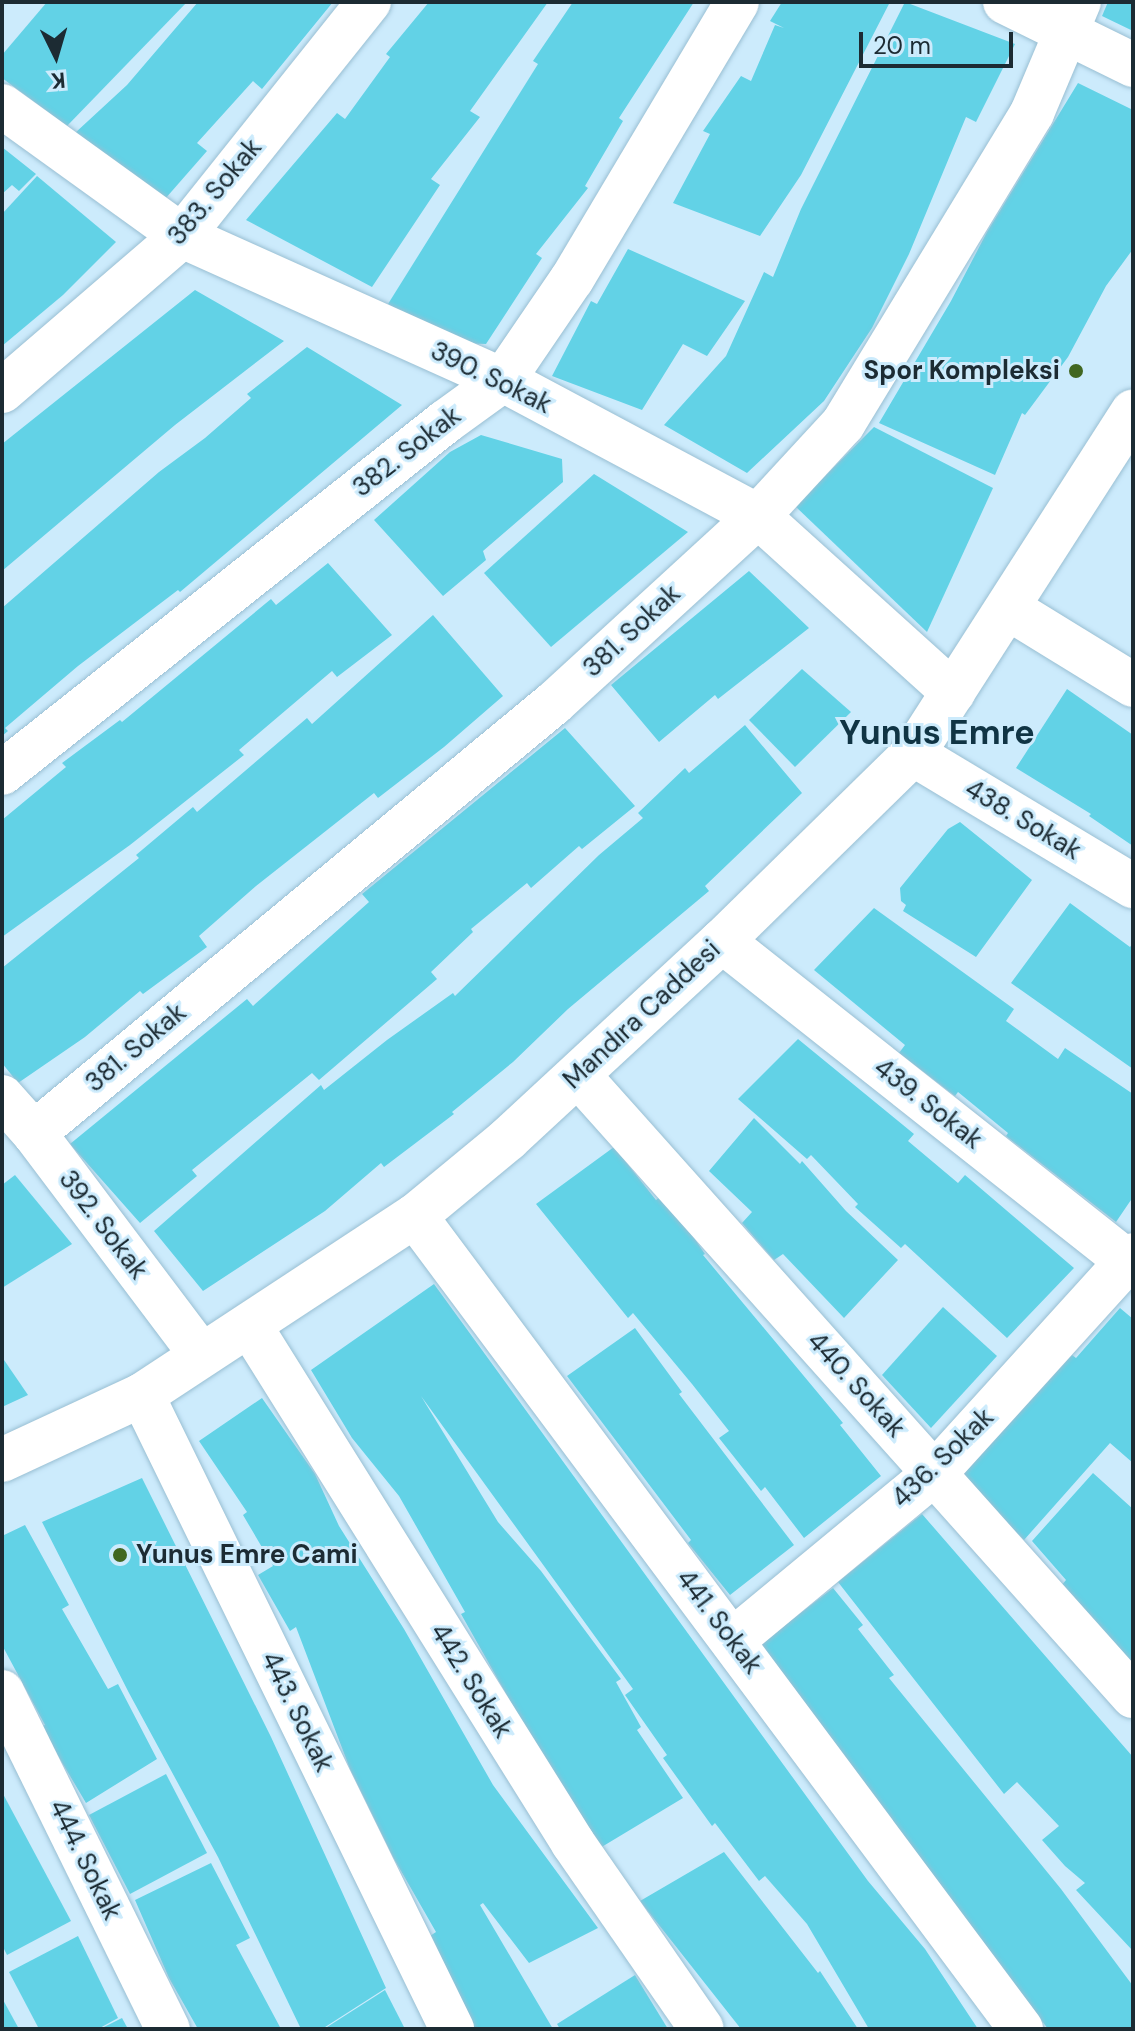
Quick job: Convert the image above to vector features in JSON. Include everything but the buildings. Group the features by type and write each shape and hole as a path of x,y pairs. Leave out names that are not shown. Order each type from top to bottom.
{"street":[{"name":"383. Sokak","path":"2,391 182,236 369,2"},
{"name":"382. Sokak","path":"2,773 445,422 503,380 572,279 737,2"},
{"path":"1005,2 1072,17 1133,65"},
{"name":"381. Sokak","path":"34,1133 554,703 758,516 843,424 1032,113 1072,17"},
{"name":"390. Sokak","path":"2,106 182,236 503,380 758,516 953,692"},
{"name":"Mandıra Caddesi","path":"2,1460 142,1395 415,1216 508,1139 578,1075 722,941 913,754 1133,411"},
{"path":"1008,608 1133,685"},
{"name":"438. Sokak","path":"913,754 1133,886"},
{"name":"439. Sokak","path":"722,941 1131,1261"},
{"name":"440. Sokak","path":"578,1075 1133,1696"},
{"name":"392. Sokak","path":"2,1097 34,1133 201,1355"},
{"name":"441. Sokak","path":"415,1216 1021,2029"},
{"name":"436. Sokak","path":"733,1640 935,1473 1131,1261"},
{"name":"442. Sokak","path":"250,1326 573,1843 702,2029"},
{"name":"443. Sokak","path":"142,1395 452,2029"},
{"name":"444. Sokak","path":"2,1692 168,2029"}],"place":[{"name":"Spor Kompleksi","path":"1076,371"},
{"name":"Yunus Emre Cami","path":"120,1555"}],"district":[{"name":"Yunus Emre","path":"937,733"}]}
